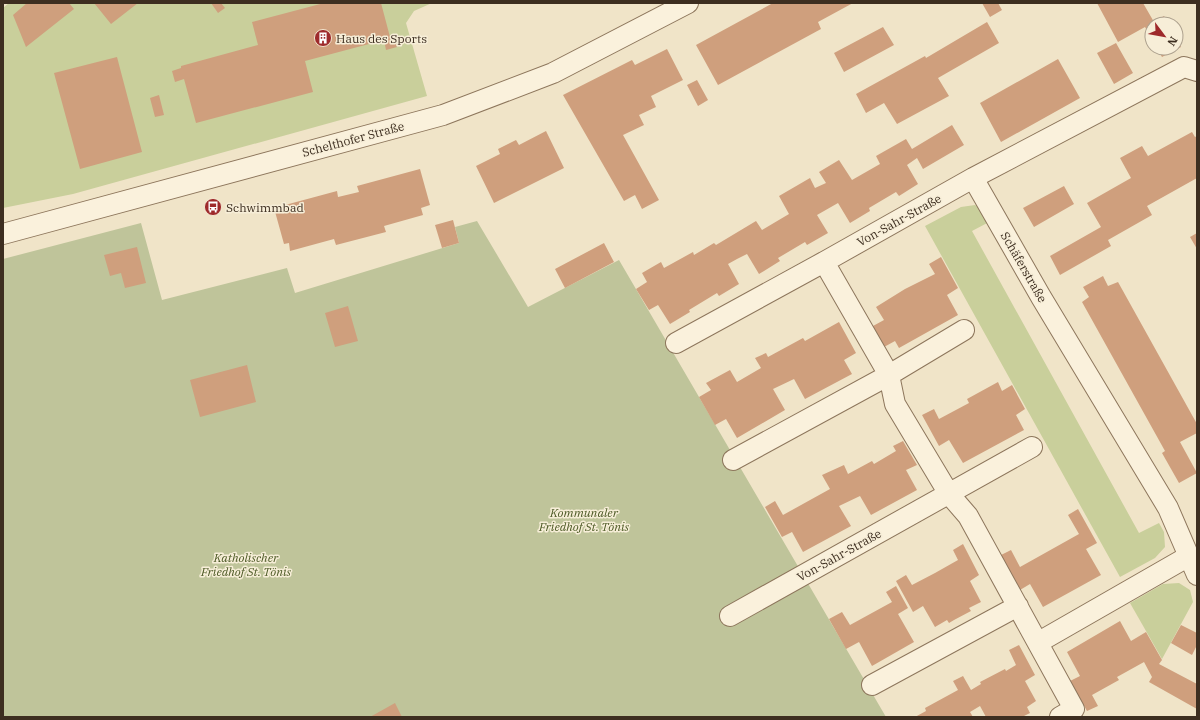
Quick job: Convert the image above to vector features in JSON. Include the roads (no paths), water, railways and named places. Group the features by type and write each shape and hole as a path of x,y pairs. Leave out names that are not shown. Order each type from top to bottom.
{"street":[{"name":"Schelthofer Straße","path":"3,234 443,115 553,73 688,3"},
{"path":"973,178 1184,67 1197,71"},
{"name":"Von-Sahr-Straße","path":"676,344 973,178"},
{"name":"Schäferstraße","path":"973,178 1041,297 1168,508 1197,575"},
{"path":"824,262 889,375 895,404 949,494 968,516 1039,642 1074,709 1060,717"},
{"path":"733,460 889,375 964,330"},
{"name":"Von-Sahr-Straße","path":"730,616 1032,448"},
{"path":"1039,642 1189,556"},
{"path":"872,685 1018,606"}],"place":[{"name":"Haus des Sports","path":"323,38"},
{"name":"Schwimmbad","path":"213,207"}],"park label":[{"name":"Kommunaler Friedhof St. Tönis","path":"584,519"},
{"name":"Katholischer Friedhof St. Tönis","path":"246,564"}]}
